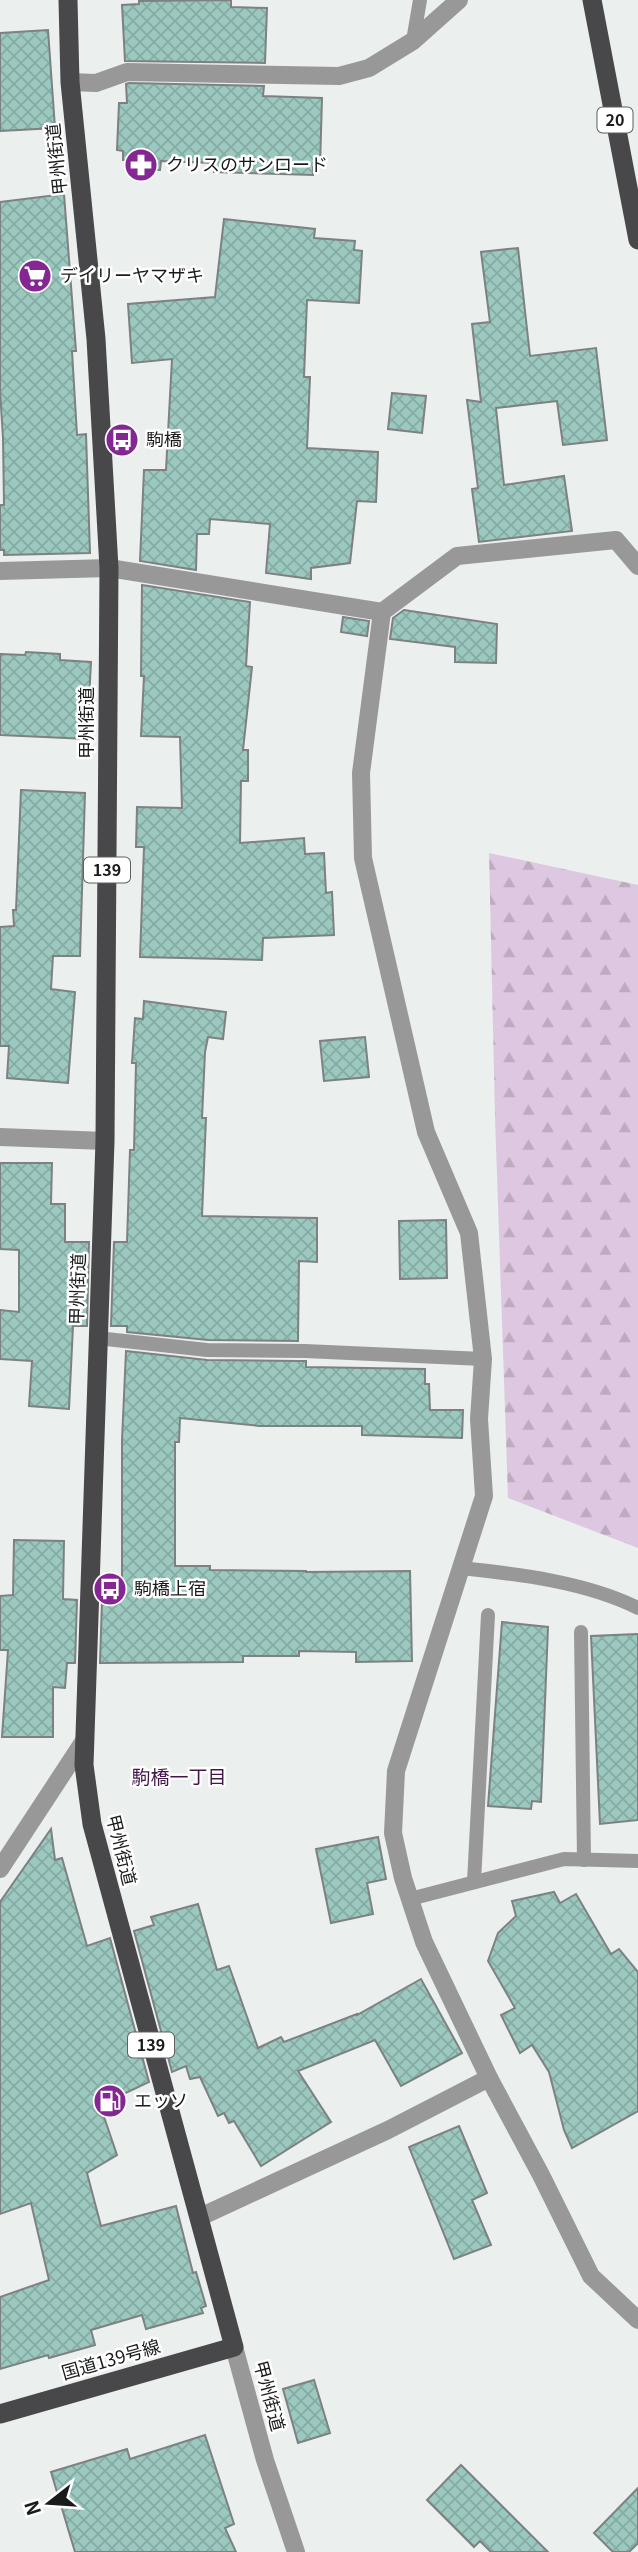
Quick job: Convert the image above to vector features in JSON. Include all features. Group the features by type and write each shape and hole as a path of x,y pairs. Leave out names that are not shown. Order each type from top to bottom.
{"highway":[{"name":"甲州街道","path":"68,0 70,82 96,339 109,568 105,1141 84,1765 92,1824 234,2347"},
{"name":"20","path":"592,0 638,240"},
{"name":"国道139号線","path":"0,2414 234,2347"}],"street":[{"path":"70,82 96,83 127,72 339,76 369,68 413,41 459,0"},
{"path":"638,566 616,540 457,556 382,612 361,773 363,858 426,1132 469,1233 483,1359 479,1419 484,1496 396,1771 393,1833 424,1942 489,2078 591,2276 638,2320"},
{"path":"0,571 109,568 382,612"},
{"path":"0,1137 105,1141"},
{"path":"0,1869 6,1849 84,1741"},
{"path":"200,2217 388,2130 489,2078"},
{"name":"甲州街道","path":"234,2347 265,2460 296,2552"}],"lane":[{"path":"413,41 420,0"},
{"path":"97,1338 207,1350 305,1351 483,1359"},
{"path":"461,1568 528,1575 623,1600 638,1608"},
{"path":"474,1882 488,1615"},
{"path":"580,1632 584,1860"},
{"path":"410,1899 564,1859 638,1861"}],"green space":[{"path":"489,853 638,885 638,1548 508,1498"}],"building":[{"path":"231,0 231,7 267,8 265,63 125,61 122,5 139,4 139,1"},
{"path":"48,30 55,128 0,131 0,33"},
{"path":"126,84 264,86 263,96 322,98 320,167 313,167 313,175 214,172 214,163 161,161 160,170 128,169 129,160 123,160 123,151 117,150 119,103 127,103"},
{"path":"64,194 76,351 72,351 77,435 86,434 90,553 4,555 4,550 0,550 0,505 4,505 0,391 0,202"},
{"path":"224,219 315,229 314,238 355,241 354,250 362,251 359,303 307,300 304,377 310,377 307,448 378,452 376,502 357,501 350,563 311,568 311,579 266,573 270,524 210,519 209,534 197,534 196,570 140,561 144,470 166,470 172,359 132,363 128,304 215,297"},
{"path":"518,248 530,356 596,348 607,440 563,445 557,401 496,408 504,485 564,476 572,531 479,542 472,489 478,488 467,400 481,402 472,324 490,322 481,252"},
{"path":"392,393 426,396 422,433 388,429"},
{"path":"142,585 250,602 246,666 252,667 243,750 248,750 248,781 241,781 240,843 304,838 305,854 324,853 326,893 332,892 334,935 263,938 262,960 140,957 144,847 136,847 137,807 182,808 180,737 141,736 144,676 141,676"},
{"path":"404,610 497,624 496,663 455,662 455,647 390,639 393,618"},
{"path":"343,617 369,621 367,636 341,632"},
{"path":"26,652 60,654 60,660 91,662 87,739 0,735 0,654 25,655"},
{"path":"21,790 85,793 80,956 53,956 51,989 75,992 68,1083 7,1078 9,1046 0,1046 0,927 14,926"},
{"path":"144,1001 226,1012 223,1039 208,1037 205,1052 202,1118 206,1118 202,1216 317,1218 317,1262 299,1261 298,1341 208,1340 127,1332 127,1326 111,1326 114,1242 127,1242 130,1150 134,1150 136,1063 132,1063 135,1018 143,1019"},
{"path":"365,1037 369,1077 324,1081 320,1041"},
{"path":"0,1163 52,1163 51,1204 65,1204 65,1242 89,1242 87,1326 73,1326 69,1409 29,1406 32,1361 0,1359 0,1310 19,1312 19,1250 0,1249"},
{"path":"446,1220 447,1278 400,1279 399,1221"},
{"path":"126,1351 207,1360 306,1361 306,1367 425,1369 425,1384 429,1384 430,1410 463,1410 462,1438 362,1435 362,1426 260,1426 180,1418 179,1442 175,1442 175,1566 210,1566 210,1570 410,1571 412,1661 356,1662 356,1652 299,1651 299,1656 243,1656 243,1662 100,1663 102,1601 118,1602 118,1579 122,1579 122,1440"},
{"path":"14,1540 64,1541 63,1599 77,1600 75,1663 67,1663 65,1688 53,1687 53,1737 2,1737 8,1650 0,1650 0,1596 13,1595"},
{"path":"502,1622 548,1627 541,1802 532,1801 531,1809 488,1806"},
{"path":"638,1634 638,1820 600,1824 591,1636"},
{"path":"51,1829 55,1860 62,1858 87,1946 110,1938 149,2082 100,2105 117,2155 87,2173 101,2226 176,2206 193,2273 196,2272 206,2306 201,2308 203,2313 146,2329 142,2315 91,2330 95,2345 0,2369 0,2297 49,2280 31,2203 0,2214 0,1902"},
{"path":"378,1837 386,1879 367,1883 373,1914 331,1923 316,1849"},
{"path":"554,1892 560,1903 576,1894 611,1954 619,1949 638,1972 638,2111 572,2148 564,2130 549,2072 532,2045 520,2053 501,2015 515,2008 488,1961 498,1933 516,1916 512,1901"},
{"path":"198,1904 217,1970 229,1966 258,2048 281,2037 284,2042 357,2015 421,1979 462,2053 401,2086 375,2040 298,2071 331,2122 261,2166 234,2121 229,2123 224,2113 218,2116 200,2077 190,2079 186,2066 172,2072 134,1931 154,1925 151,1917"},
{"path":"459,2126 487,2193 472,2200 491,2245 454,2259 409,2147"},
{"path":"314,2380 330,2433 298,2443 283,2389"},
{"path":"205,2435 234,2524 225,2528 236,2552 75,2552 51,2472 127,2449 130,2459"},
{"path":"461,2465 548,2552 491,2552 480,2541 474,2547 427,2500"},
{"path":"638,2488 638,2543 629,2552 613,2552 594,2533"}],"place":[{"name":"クリスのサンロード","path":"141,165"},
{"name":"デイリーヤマザキ","path":"35,276"},
{"name":"駒橋","path":"122,440"},
{"name":"駒橋上宿","path":"110,1589"},
{"name":"エッソ","path":"110,2101"}],"district":[{"name":"駒橋一丁目","path":"179,1777"}]}
